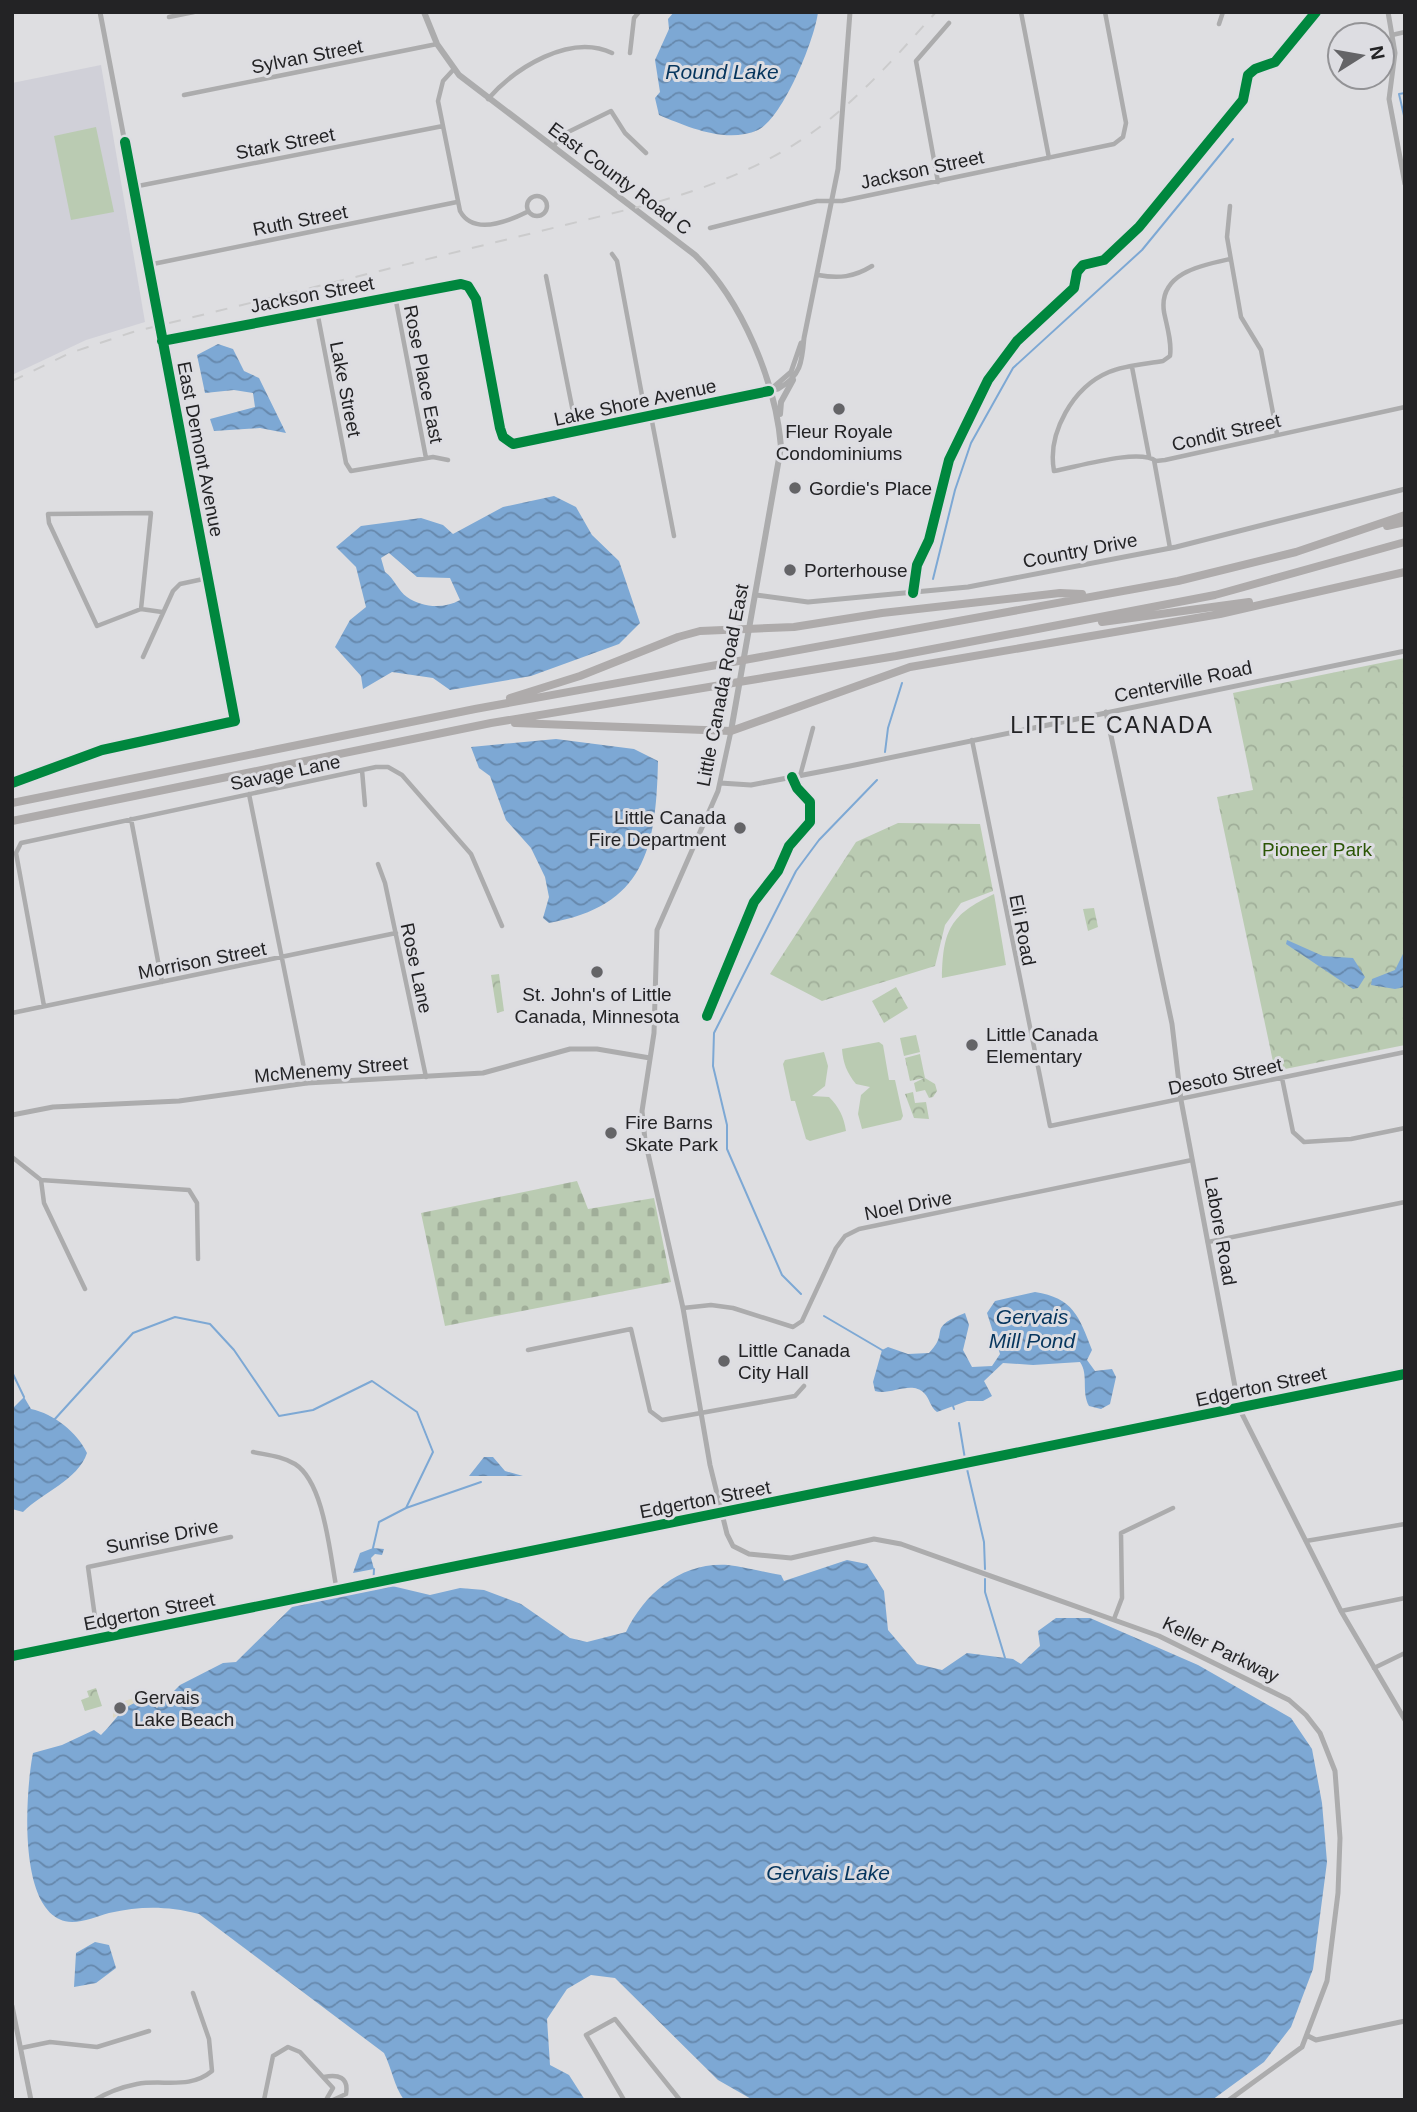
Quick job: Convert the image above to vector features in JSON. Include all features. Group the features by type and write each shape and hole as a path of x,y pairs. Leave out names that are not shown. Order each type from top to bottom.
{"highway":[{"path":"1351,535 1405,515"},
{"path":"12,803 475,709 1178,581 1405,522"},
{"path":"12,821 491,723 1215,596 1405,542"},
{"path":"491,723 730,731 910,667 1220,614 1405,573"},
{"path":"475,709 580,676 678,637 750,627 794,627 882,613 1060,593 1099,595"},
{"path":"1009,634 1293,597"}],"main road":[{"name":"East County Road C","path":"424,12 437,44 454,69 488,99 685,246 706,266 726,290 743,320 769,391"},
{"path":"780,427 781,402 793,380"},
{"name":"Little Canada Road East","path":"730,731 778,473 780,427 769,391"}],"street":[{"name":"East Demont Avenue","path":"12,783 102,750 235,721 100,12"},
{"path":"169,17 194,12"},
{"path":"630,52 634,18 639,12"},
{"path":"769,391 793,380 801,365 832,202 843,127 850,12"},
{"path":"1021,12 1049,158"},
{"name":"Jackson Street","path":"710,228 817,201 832,202 938,182 1114,144 1123,137 1126,122 1105,12"},
{"path":"1219,24 1223,12"},
{"path":"938,182 916,61 949,23"},
{"name":"Sylvan Street","path":"184,95 437,44"},
{"path":"488,99 506,79 536,61 588,47 599,47 612,53"},
{"path":"454,69 439,91 457,202 463,216 477,225 527,212 543,214 547,201 535,196 529,201 527,212"},
{"path":"1390,91 1389,99 1405,184"},
{"path":"553,148 562,135 611,111 625,133 646,153"},
{"name":"Stark Street","path":"133,187 443,126"},
{"name":"Ruth Street","path":"148,265 457,202"},
{"path":"1230,206 1227,237 1243,323 1261,350 1277,434"},
{"path":"612,254 617,261 674,536"},
{"path":"1170,548 1132,367 1170,356 1163,300 1182,272 1230,259"},
{"path":"818,275 841,278 859,274 872,265"},
{"path":"546,276 576,432"},
{"name":"Jackson Street","path":"162,341 450,285 468,286 476,299 500,428 508,442"},
{"name":"Rose Place East","path":"395,295 426,458"},
{"name":"Lake Street","path":"317,311 346,463 351,471 426,458"},
{"path":"769,391 791,372 804,338"},
{"name":"Condit Street","path":"1132,367 1103,375 1074,401 1055,437 1054,471 1152,457 1165,460 1405,407"},
{"name":"Lake Shore Avenue","path":"508,442 520,445 769,391"},
{"path":"426,458 448,460"},
{"name":"Country Drive","path":"756,595 808,602 943,591 1170,548 1405,489"},
{"path":"141,609 150,513 48,514 97,626 141,609 162,612"},
{"path":"144,657 162,612 180,584 208,578"},
{"name":"Centerville Road","path":"720,783 751,785 800,776 1405,651"},
{"name":"Labore Road","path":"1106,712 1172,1024 1181,1100 1239,1408 1341,1611 1405,1720"},
{"path":"800,776 813,728"},
{"name":"Little Canada Road East","path":"720,1514 683,1308 643,1124 642,1104 655,1021 657,930 720,783 730,731"},
{"name":"Eli Road","path":"971,740 1050,1126"},
{"name":"Savage Lane","path":"44,1006 18,868 16,853 20,843 383,766 398,772 471,854 502,926"},
{"path":"362,770 365,806"},
{"path":"249,794 307,1083"},
{"path":"131,818 162,982"},
{"name":"Rose Lane","path":"378,864 396,933 426,1077"},
{"name":"Morrison Street","path":"12,1013 396,933"},
{"name":"McMenemy Street","path":"12,1115 53,1107 179,1101 307,1083 484,1073 570,1049 597,1049 650,1058"},
{"name":"Desoto Street","path":"1050,1126 1405,1052"},
{"path":"1282,1078 1293,1132 1304,1142 1351,1139 1405,1128"},
{"path":"12,1157 41,1180 185,1189 192,1192 197,1203 198,1259"},
{"name":"Noel Drive","path":"683,1308 711,1305 733,1308 793,1327 802,1321 840,1242 859,1229 1192,1160"},
{"path":"41,1180 44,1203 85,1289"},
{"path":"1208,1242 1405,1202"},
{"path":"528,1350 631,1329 652,1415 662,1420 795,1396 804,1386"},
{"name":"Edgerton Street","path":"12,1656 1405,1374"},
{"path":"253,1452 288,1460 311,1480 317,1496 337,1591"},
{"path":"1114,1619 1122,1598 1121,1533 1173,1508"},
{"name":"Keller Parkway","path":"720,1514 733,1546 749,1555 791,1558 860,1540 887,1540 1159,1636 1279,1694 1306,1715 1326,1743 1335,1771 1340,1813 1338,1893 1327,1981 1302,2047 1285,2062 1229,2100"},
{"path":"1306,1541 1405,1524"},
{"name":"Sunrise Drive","path":"98,1639 88,1567 230,1537"},
{"path":"1341,1611 1405,1598"},
{"path":"1374,1669 1405,1653"},
{"path":"95,2100 112,2091 139,2083 180,2084 204,2078 212,2071 209,2039 193,1993"},
{"path":"12,2006 31,2100"},
{"path":"624,2100 586,2035 615,2019 680,2100"},
{"path":"1308,2036 1317,2040 1405,2021"},
{"path":"21,2048 50,2042 97,2047 149,2031"},
{"path":"264,2100 273,2056 284,2048 297,2050 333,2088 329,2100"},
{"path":"323,2077 336,2074 344,2078 347,2086 346,2094 329,2100"}],"shaded area":[{"path":"101,65 145,322 86,340 12,375 12,83"}],"green space":[{"path":"96,127 114,212 71,220 54,136"},
{"name":"Pioneer Park","path":"1405,658 1405,1045 1275,1071 1217,797 1253,790 1233,693"},
{"path":"898,823 980,824 993,891 961,903 945,925 935,966 822,1001 770,974 856,842"},
{"path":"994,894 1006,965 942,978 944,948 952,926 967,909"},
{"path":"1094,908 1098,927 1088,931 1083,909"},
{"path":"499,974 504,1011 497,1013 491,975"},
{"path":"896,987 908,1008 884,1023 872,1001"},
{"path":"916,1035 920,1052 904,1056 900,1038"},
{"path":"879,1042 883,1045 889,1080 895,1080 903,1116 901,1120 862,1129 858,1114 861,1095 870,1087 856,1084 853,1080 846,1068 842,1049"},
{"path":"824,1052 828,1066 825,1086 812,1096 829,1097 841,1112 846,1131 810,1141 806,1139 795,1101 791,1101 783,1064 785,1060"},
{"path":"920,1054 925,1078 935,1084 937,1091 933,1097 929,1098 925,1090 916,1092 914,1083 924,1078 910,1081 905,1058"},
{"path":"913,1092 915,1103 926,1102 929,1119 914,1118 905,1094"},
{"path":"577,1181 588,1209 654,1198 671,1282 445,1326 421,1213"},
{"path":"96,1688 102,1706 85,1711 81,1700 89,1697 87,1691"}],"sand":[{"name":"Gervais Lake Beach","path":"140,1696 148,1702 140,1702 113,1718 118,1705"}],"water":[{"name":"Round Lake","path":"674,12 818,12 811,40 796,77 768,123 746,134 720,135 659,115 655,98 660,92 655,60 669,29 668,19"},
{"path":"218,344 233,349 244,371 259,378 286,433 260,428 214,431 210,419 255,407 253,393 234,390 205,393 197,355"},
{"path":"554,496 576,507 592,535 619,561 640,623 619,644 531,676 450,690 433,678 392,672 363,689 361,676 335,647 350,620 366,607 356,567 336,547 361,526 421,518 443,525 453,534 503,507","holes":["389,553 417,577 450,578 460,600 440,606 413,601 385,572 381,558"]},
{"path":"556,739 634,749 658,761 657,793 648,846 639,869 625,887 606,903 581,915 549,923 543,918 549,897 545,877 531,848 506,820 490,776 479,768 471,747"},
{"path":"1287,940 1323,956 1353,958 1365,977 1358,988 1353,989 1286,944"},
{"path":"1405,950 1405,987 1395,989 1371,985 1372,979 1395,970"},
{"name":"Gervais Mill Pond","path":"1035,1292 1058,1299 1073,1310 1092,1350 1087,1360 1095,1371 1112,1369 1116,1377 1110,1404 1101,1409 1089,1406 1080,1362 1033,1365 1003,1363 984,1381 992,1396 983,1401 967,1401 937,1412 919,1389 875,1391 873,1382 882,1350 888,1347 908,1354 929,1353 938,1340 942,1327 965,1313 969,1325 963,1350 972,1367 992,1366 1000,1354 987,1313 995,1301"},
{"path":"24,1397 31,1409 48,1415 71,1431 87,1453 68,1479 23,1512 12,1509 12,1409"},
{"path":"484,1457 493,1457 505,1471 523,1476 469,1476"},
{"path":"373,1548 384,1549 382,1555 375,1554 371,1558 374,1569 353,1573 360,1553"},
{"name":"Gervais Lake","path":"847,1560 867,1564 884,1591 888,1630 917,1664 942,1670 967,1653 1013,1659 1021,1664 1040,1646 1038,1631 1056,1618 1090,1618 1198,1665 1291,1718 1312,1749 1322,1803 1327,1862 1313,1969 1291,2027 1264,2062 1212,2100 753,2100 718,2080 615,1978 591,1975 567,1989 547,2019 550,2065 569,2075 585,2100 404,2100 384,2053 199,1914 176,1909 143,1908 72,1922 54,1916 41,1900 28,1850 28,1794 33,1753 62,1745 94,1730 101,1735 118,1715 132,1704 148,1703 157,1708 180,1685 223,1663 236,1662 293,1606 392,1586 430,1595 460,1588 484,1590 521,1604 570,1638 587,1642 626,1632 654,1593 666,1583 695,1569 728,1565 781,1575 784,1581"},
{"path":"95,1942 109,1945 116,1968 96,1983 74,1987 76,1953"}],"waterway":[{"path":"1405,93 1399,94 1405,120"},
{"path":"933,579 955,490 971,443 1013,368 1142,250 1233,139"},
{"path":"885,752 888,728 902,683"},
{"path":"801,1294 782,1275 727,1149 727,1125 713,1066 714,1033 796,871 819,840 877,780"},
{"path":"824,1316 882,1350"},
{"path":"54,1420 133,1333 175,1317 210,1324 234,1350 279,1416 313,1410 372,1381 417,1412 433,1452 406,1508"},
{"path":"12,1372 24,1397"},
{"path":"959,1423 965,1459"},
{"path":"967,1469 984,1542 985,1569"},
{"path":"373,1548 379,1522 406,1508 481,1482"},
{"path":"373,1589 374,1569"},
{"path":"985,1579 985,1592 1005,1658"}],"railway":[{"path":"12,381 70,353 133,332 646,205 713,184 778,154 834,116 865,88 936,12"}],"cycle path":[{"path":"913,593 917,565 929,540 949,460 988,380 1017,341 1074,288 1077,272 1083,265 1104,260 1139,227 1243,100 1248,75 1255,69 1275,62 1316,12"},
{"path":"12,783 102,750 235,721 125,142"},
{"path":"162,341 461,284 468,286 476,299 500,428 503,437 513,444 769,391"},
{"path":"707,1016 754,902 778,871 789,846 810,822 810,802 797,788 792,777"},
{"path":"12,1656 1405,1374"}],"place":[{"name":"Fleur Royale Condominiums","path":"839,409"},
{"name":"Gordie's Place","path":"795,488"},
{"name":"Porterhouse","path":"790,570"},
{"name":"Little Canada Fire Department","path":"740,828"},
{"name":"St. John's of Little Canada, Minnesota","path":"597,972"},
{"name":"Little Canada Elementary","path":"972,1045"},
{"name":"Fire Barns Skate Park","path":"611,1133"},
{"name":"Little Canada City Hall","path":"724,1361"},
{"name":"Gervais Lake Beach","path":"120,1708"}],"district":[{"name":"LITTLE CANADA","path":"1112,725"}]}
